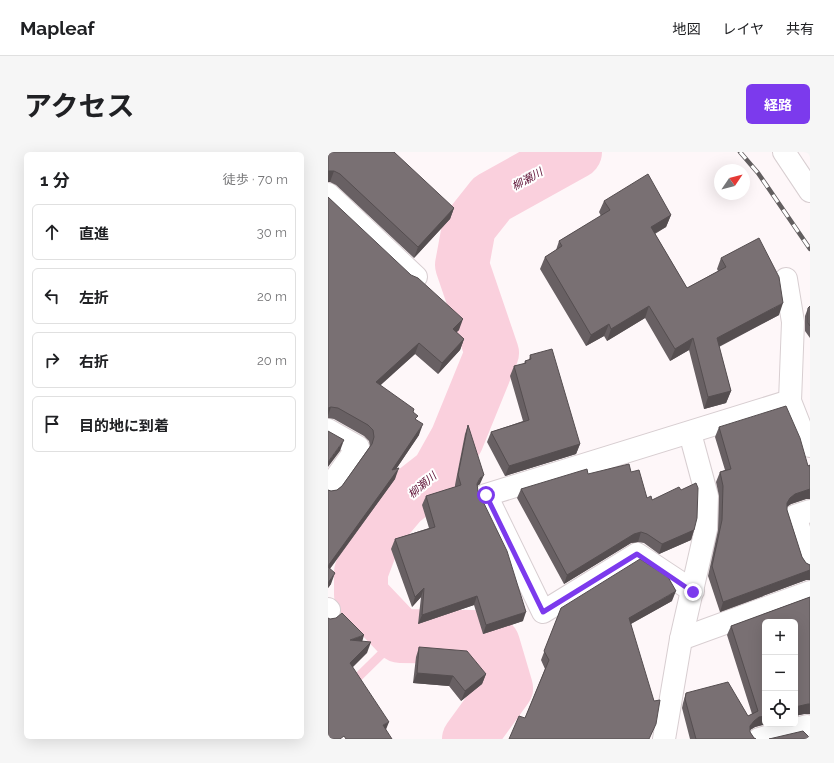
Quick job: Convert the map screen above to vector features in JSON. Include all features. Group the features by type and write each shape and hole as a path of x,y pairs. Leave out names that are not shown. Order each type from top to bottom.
{"street":[{"path":"784,152 810,191"},
{"path":"328,194 416,278"},
{"path":"786,279 793,322 790,401 805,439 810,446"},
{"path":"693,592 637,554 543,612 486,495 790,401"},
{"path":"328,430 358,447 328,489"},
{"path":"664,739 681,639 693,592 706,529 707,496 690,433"},
{"path":"810,511 795,516 810,563"},
{"path":"681,639 810,592"},
{"path":"328,609 330,610 328,617"},
{"path":"759,739 807,726 810,736"}],"building":[{"path":"328,152 394,152 454,208 418,247 340,174 334,171 328,171"},
{"path":"648,174 671,215 651,227 687,288 726,267 721,258 759,238 779,277 783,303 717,338 731,391 708,397 693,338 675,349 649,306 611,329 609,324 591,335 545,257 562,246 559,241 610,210 604,201"},
{"path":"328,197 411,275 418,278 463,319 453,329 464,339 442,363 419,343 376,382 414,409 413,412 418,416 415,419 423,424 392,470 399,468 328,566 328,490 337,490 342,486 372,444 374,437 373,430 368,425 338,408 328,408"},
{"path":"810,306 810,326 808,323 808,308"},
{"path":"552,349 580,444 509,466 491,432 529,420 514,366 526,363 525,361 531,359 530,355"},
{"path":"786,406 800,438 808,466 810,465 810,489 795,494 790,498 787,503 787,510 802,557 806,563 810,565 810,570 723,602 712,566 722,520 723,486 720,472 731,469 719,427"},
{"path":"468,425 484,475 480,478 477,484 478,491 507,551 526,612 486,625 477,596 422,615 424,588 415,597 395,539 435,527 426,496 461,485 458,475"},
{"path":"328,431 344,440 328,462"},
{"path":"629,464 631,472 639,470 647,498 651,496 652,500 679,487 681,490 696,483 698,488 697,518 694,530 662,544 647,534 641,532 634,534 567,575 521,489 587,469 588,474"},
{"path":"640,559 668,577 676,591 629,618 654,701 660,700 656,724 649,739 509,739 519,716 525,718 549,660 544,651 561,608"},
{"path":"328,567 335,573 328,583"},
{"path":"810,597 810,704 798,706 798,619 762,619 762,716 759,717 750,726 750,732 756,739 696,739 685,699 686,693 728,682 748,716 758,711 731,626"},
{"path":"342,613 364,635 350,640 371,642 350,663 389,722 383,725 392,739 346,739 344,736 340,739 328,739 328,618 336,618"},
{"path":"419,647 467,651 486,674 465,691 453,676 417,673"},
{"path":"803,731 810,739 769,739"}],"waterway":[{"name":"柳瀬川","path":"469,739 506,688 493,644 473,637 400,636 361,595 361,572 370,548 385,521 401,502 438,473 457,439 492,353 462,265 469,227 492,198 575,152"},
{"path":"350,685 400,636"}],"railway":[{"path":"740,152 758,173 810,249"}],"route":[{"path":"486,495 543,612 637,554 693,592"}]}
